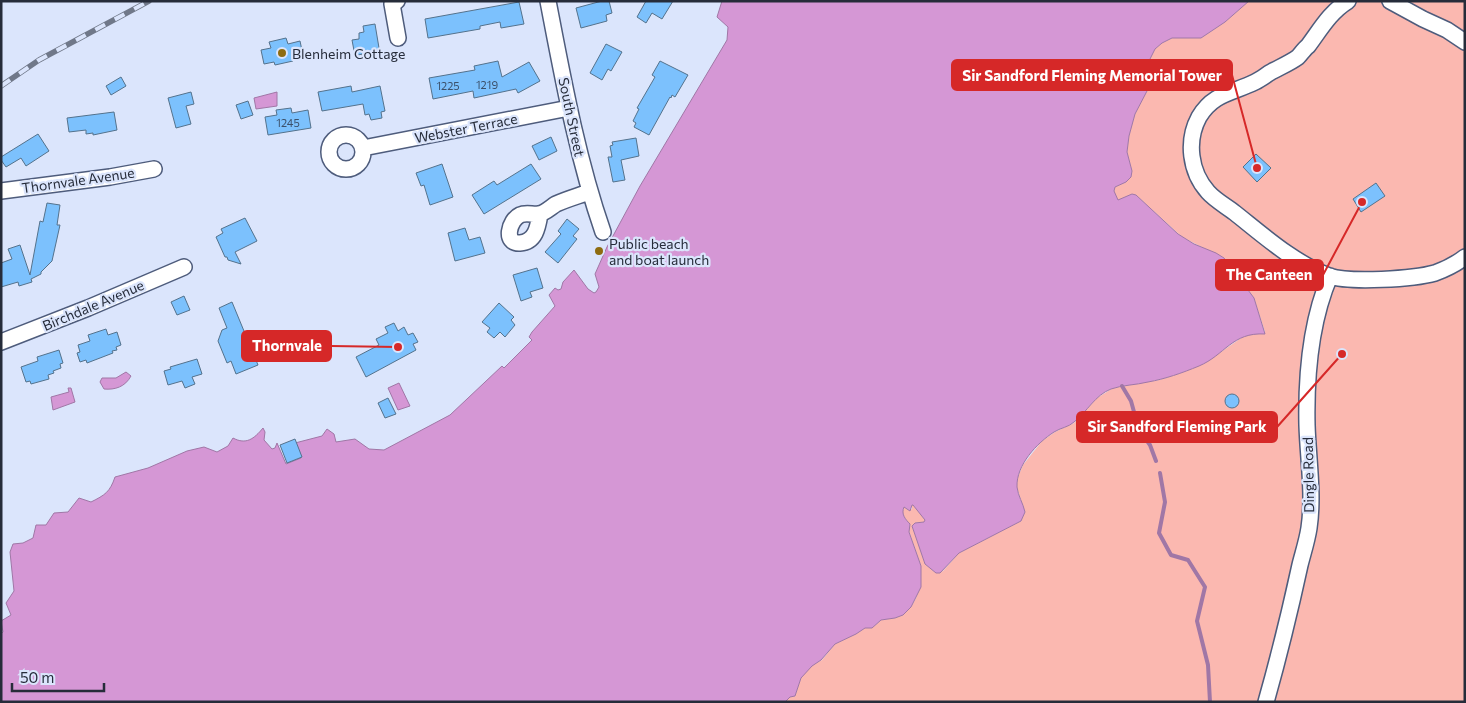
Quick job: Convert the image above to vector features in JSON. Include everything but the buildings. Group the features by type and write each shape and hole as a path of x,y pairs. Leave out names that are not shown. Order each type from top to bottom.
{"street":[{"path":"397,1 392,4 398,38"},
{"name":"South Street","path":"548,1 569,108 589,192 603,232"},
{"path":"1348,1 1338,7 1299,56 1255,82 1213,100 1199,118 1192,139 1191,157 1195,170 1208,192 1291,256 1330,276 1364,280 1433,273 1455,265 1465,257"},
{"path":"1390,1 1465,42"},
{"name":"Webster Terrace","path":"363,148 569,108"},
{"name":"Thornvale Avenue","path":"1,191 154,169"},
{"path":"540,214 557,204 589,192"},
{"name":"Birchdale Avenue","path":"1,342 88,308 184,267"},
{"name":"Dingle Road","path":"1266,702 1280,653 1309,529 1311,502 1307,407 1309,372 1315,323 1322,294 1330,276"}],"shaded area":[{"path":"722,1 1249,1 1225,22 1201,38 1172,38 1155,49 1150,59 1147,91 1135,114 1129,136 1127,152 1132,171 1131,177 1126,182 1115,187 1114,191 1118,200 1132,194 1136,195 1178,234 1224,258 1254,298 1265,334 1254,334 1236,340 1208,361 1186,371 1154,381 1111,389 1100,395 1072,424 1054,432 1029,455 1020,471 1017,487 1025,512 1021,521 959,553 940,573 936,573 925,564 912,526 925,520 913,505 910,511 904,507 903,514 910,524 909,532 921,566 921,587 911,607 903,615 881,620 872,628 865,628 835,644 801,678 795,696 790,697 785,702 1,702 1,634 3,632 1,621 11,615 6,603 14,591 10,552 13,544 23,543 33,538 36,525 46,525 54,513 68,512 79,498 91,502 100,497 109,490 115,477 148,468 187,451 204,447 217,452 228,446 233,438 242,441 250,440 263,428 265,432 264,440 272,449 275,448 277,443 286,464 301,458 295,443 322,436 327,429 334,434 336,442 355,439 369,449 384,450 450,415 502,366 504,368 532,340 529,337 532,332 555,306 549,295 555,288 561,289 563,282 574,270 588,289 594,293 596,292 599,287 595,274 607,247 640,186 727,40 728,27 717,17"},
{"path":"1249,1 1465,1 1465,702 785,702 790,697 795,696 801,678 811,666 822,660 835,644 865,628 872,628 881,620 903,615 911,607 921,582 921,566 909,531 910,524 903,514 904,507 908,510 912,509 913,505 925,520 912,526 925,564 936,573 943,571 959,553 1021,521 1025,512 1017,488 1017,479 1023,465 1042,441 1074,423 1097,398 1113,388 1159,380 1181,373 1205,363 1244,336 1256,333 1263,334 1265,332 1254,298 1223,258 1182,237 1136,195 1132,194 1119,200 1115,197 1114,193 1115,187 1126,182 1131,177 1132,171 1127,152 1129,136 1135,114 1147,91 1150,59 1155,49 1172,38 1201,38 1225,22"},
{"path":"277,92 277,106 256,109 254,98"},
{"path":"126,372 131,376 126,383 119,387 104,389 100,382 102,378 116,378"},
{"path":"399,383 410,406 398,410 388,388"},
{"path":"68,388 71,388 75,402 53,410 51,397 69,392"}],"waterway":[{"path":"1122,386 1131,401 1139,430 1150,445 1156,461"},
{"path":"1160,473 1165,502 1159,533 1171,555 1188,560 1205,587 1197,621 1208,665 1210,702"}],"railway":[{"path":"1,86 39,60 149,1"}],"place":[{"name":"Blenheim Cottage","path":"282,53"},
{"name":"Sir Sandford Fleming Memorial Tower","path":"1257,168"},
{"name":"The Canteen","path":"1362,202"},
{"name":"Public beach and boat launch","path":"599,251"},
{"name":"Thornvale","path":"398,347"},
{"name":"Sir Sandford Fleming Park","path":"1342,354"}]}
